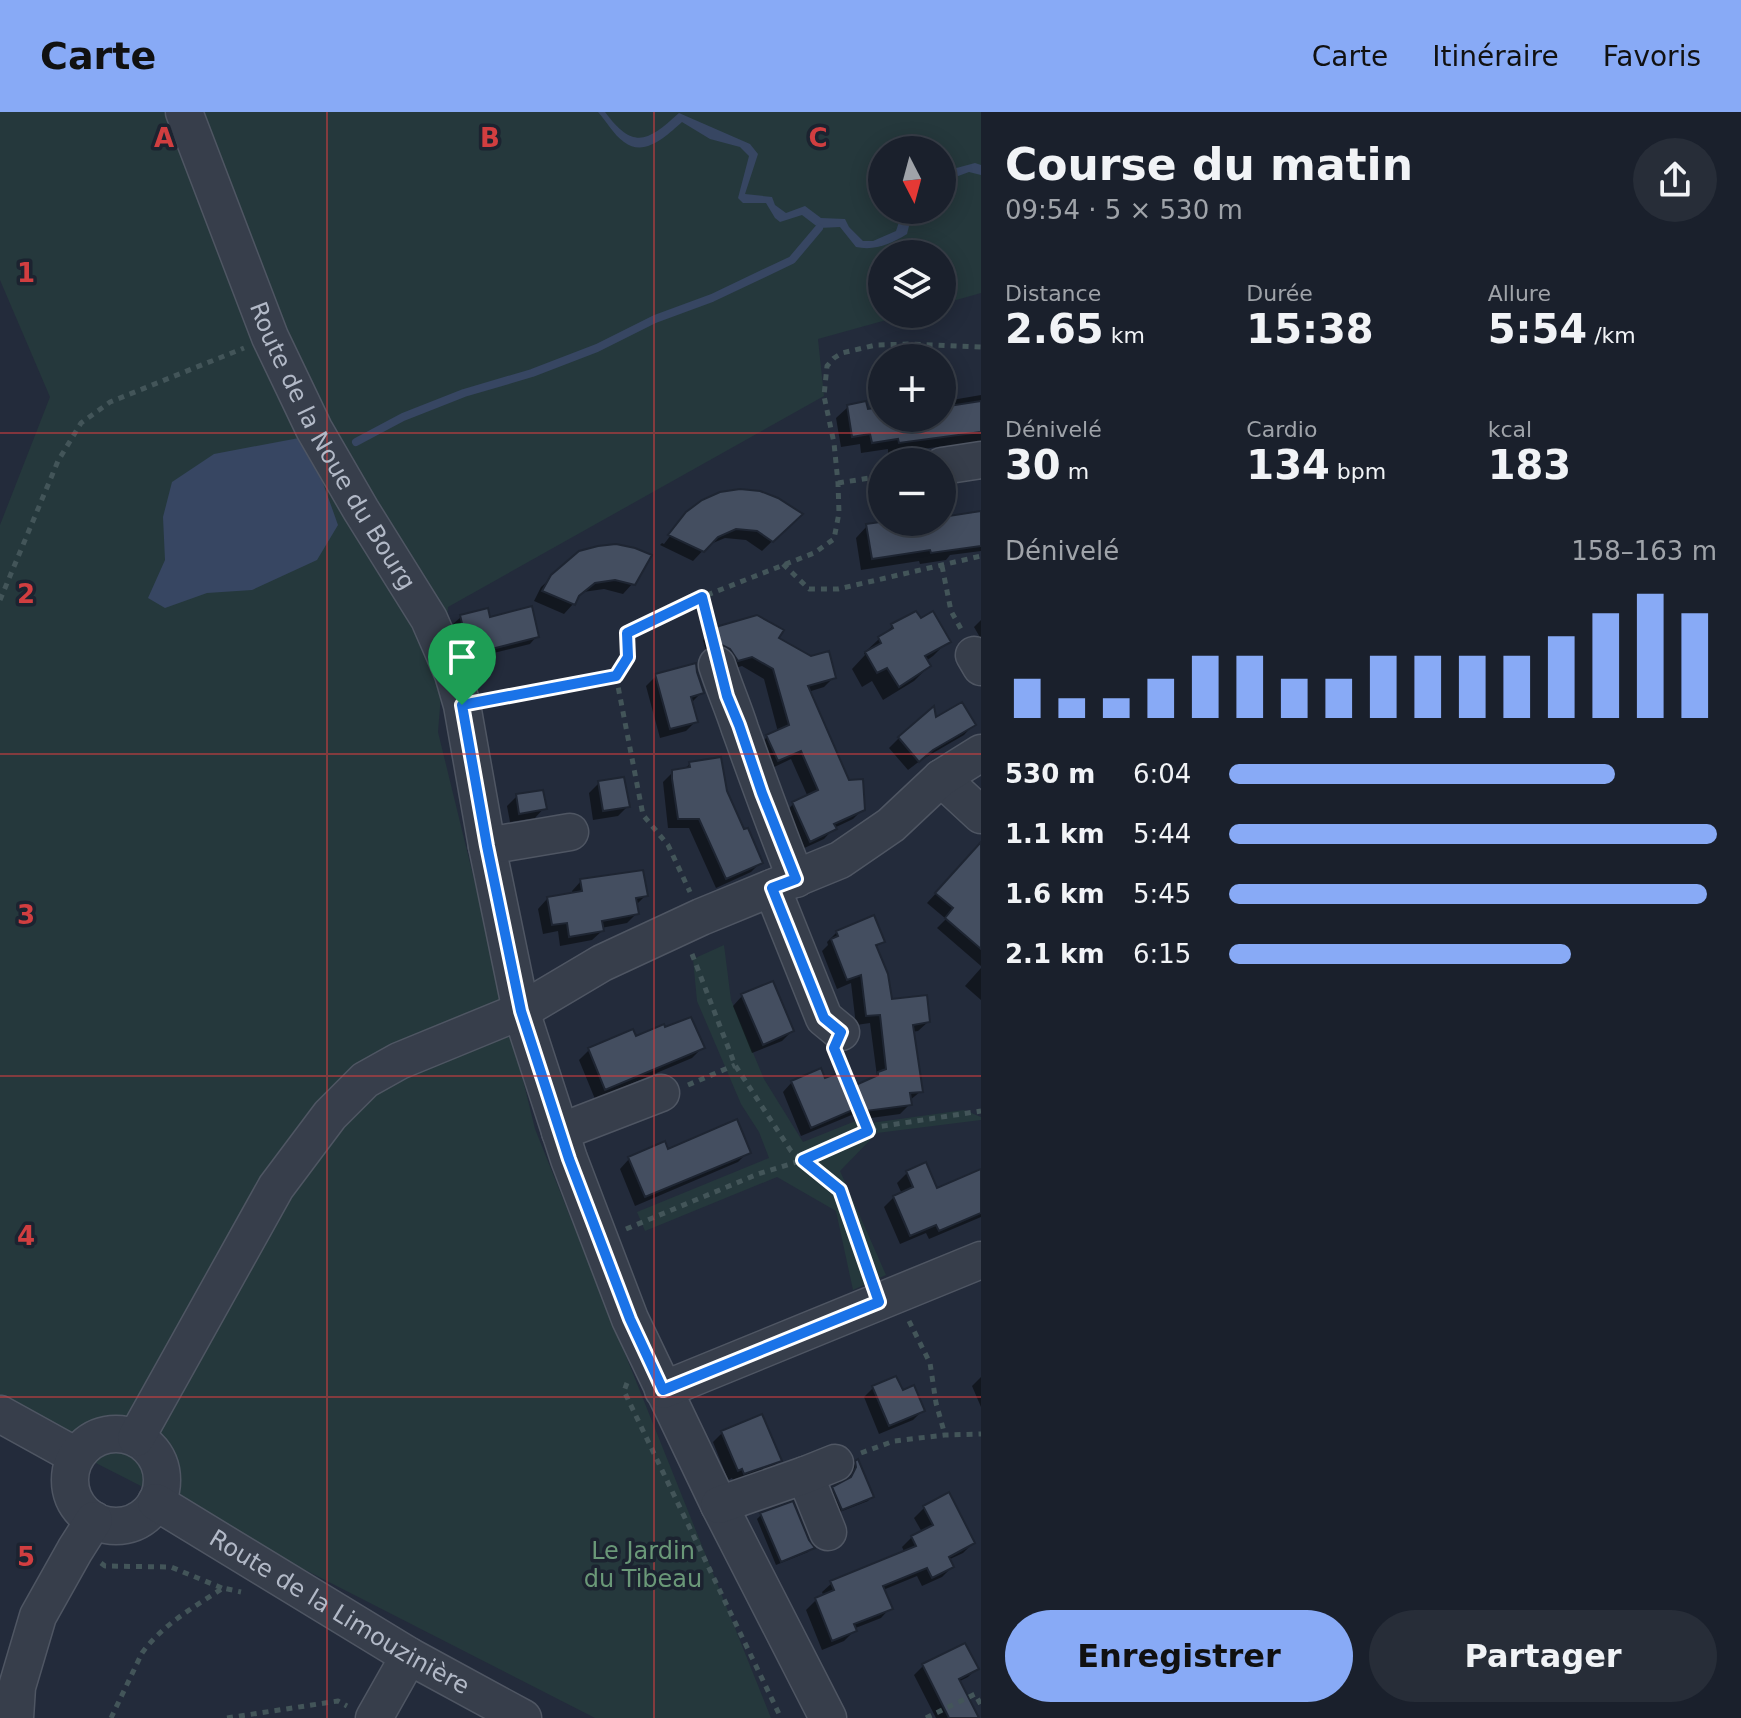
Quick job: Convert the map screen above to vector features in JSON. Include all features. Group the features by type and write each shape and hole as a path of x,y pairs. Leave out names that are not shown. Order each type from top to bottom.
{"street":[{"name":"Route de la Noue du Bourg","path":"184,112 270,337 314,429 429,619 453,674 462,705 521,1011 560,1132 630,1319 719,1505 828,1718"},
{"path":"956,464 981,460"},
{"path":"717,665 762,793 784,884 824,1018 841,1032"},
{"path":"136,1438 276,1187 330,1115 365,1080 399,1061 521,1011 602,963 701,917 840,860 891,825 941,778 981,753"},
{"path":"941,778 981,815"},
{"path":"487,846 570,832"},
{"path":"560,1132 661,1093"},
{"path":"658,1379 889,1297 981,1260"},
{"path":"0,1414 76,1456"},
{"path":"119,1434 136,1438 151,1449 160,1465 162,1484 156,1502 136,1521 107,1525 94,1520 82,1512 70,1485 70,1471 76,1456 87,1443 102,1435 119,1434"},
{"path":"719,1505 820,1469 828,1532"},
{"name":"Route de la Limouzinière","path":"156,1502 409,1656 523,1718"},
{"path":"15,1718 17,1687 38,1616 94,1520"},
{"path":"361,1712 409,1656"}],"path":[{"path":"0,600 58,461 81,423 110,402 270,337"},
{"path":"945,1435 930,1363 889,1297 840,1190 791,1151 735,1065 690,949 701,917 668,845 643,815 616,676 628,657 627,633 702,597 814,553 834,539 839,513 838,483 834,443 824,396 827,366 834,358 842,353 884,345 981,347"},
{"path":"838,483 868,478"},
{"path":"783,564 809,589 838,589 981,556"},
{"path":"942,566 951,611 978,661"},
{"path":"702,597 717,665"},
{"path":"462,705 616,676"},
{"path":"841,1032 834,1048 868,1131"},
{"path":"661,1093 689,1085 735,1065"},
{"path":"600,1240 758,1174 803,1160 877,1127 981,1111"},
{"path":"658,1379 627,1382 624,1391 781,1718"},
{"path":"820,1469 894,1441 981,1434"},
{"path":"111,1718 142,1653 176,1619 223,1588 237,1590 250,1598"},
{"path":"926,1718 978,1692 981,1705"},
{"path":"227,1718 338,1701 361,1712"}],"green space":[{"name":"Le Jardin du Tibeau","path":"0,112 981,112 981,293 956,300 956,240 868,240 868,325 818,339 824,396 448,607 438,732 535,1129 771,1718 595,1718 0,1414 0,525 50,397 0,280"},
{"path":"724,945 731,1000 764,1079 803,1142 858,1120 832,1058 842,1054 871,1123 964,1110 981,1117 981,1120 877,1133 840,1171 886,1275 853,1290 836,1211 777,1177 645,1231 637,1212 769,1158 759,1132 741,1104 697,1001 693,959"}],"water":[{"path":"598,112 605,112 624,133 633,137 650,135 679,113 750,144 758,154 745,194 772,197 775,205 786,213 805,206 821,218 845,219 863,241 868,241 868,248 856,247 840,227 819,228 802,215 780,222 766,203 743,203 738,198 749,156 740,147 710,139 682,122 648,146 632,146 617,136"},
{"path":"975,163 981,165 981,175 969,172 956,177 956,168"},
{"path":"898,224 910,224 907,234 897,240 875,240 896,231"},
{"path":"299,438 318,469 338,525 317,560 252,590 207,593 165,608 148,598 165,560 163,517 172,482 214,454"}],"building":[{"path":"866,401 868,432 956,432 956,405 981,401 981,432 899,443 898,439 872,443 870,434 852,437 847,405"},
{"path":"740,489 760,491 778,498 803,514 773,542 757,531 736,529 718,537 704,552 668,535 686,512 702,500 720,492"},
{"path":"981,511 981,546 872,559 868,536 956,536 956,515"},
{"path":"616,544 652,555 635,585 615,580 595,583 579,596 575,605 542,591 551,575 579,551"},
{"path":"532,606 539,637 480,652 478,646 473,648 471,640 466,641 460,615 488,608 490,617"},
{"path":"916,611 921,618 933,611 951,642 925,656 931,666 899,687 887,668 877,673 865,652 881,643 878,637 893,628 891,624"},
{"path":"757,615 784,630 779,638 811,656 829,651 836,678 808,686 849,780 863,779 865,810 834,824 837,829 810,842 792,802 818,790 801,751 778,761 766,735 789,725 773,669 752,657 738,661 730,649 716,645 712,628"},
{"path":"696,663 704,693 691,697 698,722 670,729 655,674"},
{"path":"962,702 976,725 933,750 919,762 898,737 934,706 936,717"},
{"path":"721,757 727,791 763,863 726,879 699,819 678,819 672,779 672,770 690,767 689,762"},
{"path":"624,777 630,807 603,811 598,781"},
{"path":"543,790 547,809 519,814 516,794"},
{"path":"981,842 981,949 945,918 953,908 935,893"},
{"path":"643,870 648,896 636,898 639,914 602,921 604,931 569,937 567,923 552,925 547,897 582,891 580,879"},
{"path":"874,915 885,942 876,945 888,974 892,999 927,995 930,1022 913,1025 923,1092 910,1093 912,1105 866,1111 864,1105 811,1128 791,1081 821,1068 825,1078 838,1073 845,1090 886,1069 880,1015 866,1016 861,975 847,980 831,939 838,936 836,931"},
{"path":"773,981 794,1031 763,1045 741,994"},
{"path":"691,1017 705,1048 605,1090 588,1048 633,1029 636,1036"},
{"path":"737,1119 751,1153 645,1197 628,1157 665,1141 668,1149"},
{"path":"926,1162 937,1188 981,1169 981,1213 939,1231 936,1225 910,1236 893,1196 913,1187 906,1171"},
{"path":"896,1376 903,1390 914,1385 925,1411 889,1426 872,1386"},
{"path":"762,1414 782,1461 744,1474 742,1469 738,1471 721,1431"},
{"path":"858,1459 874,1497 842,1510 832,1487 851,1477"},
{"path":"949,1492 975,1543 949,1557 954,1567 932,1578 927,1568 883,1586 893,1609 854,1624 857,1631 832,1641 815,1598 834,1590 830,1581 916,1546 911,1536 933,1525 923,1506"},
{"path":"793,1501 815,1548 781,1562 760,1513"},
{"path":"965,1643 979,1669 959,1679 979,1718 949,1718 922,1664"}],"waterway":[{"path":"356,442 403,417 597,348 655,319 712,298 792,260 819,228"}],"route":[{"path":"702,597 727,696 796,879 772,888 824,1018 841,1032 834,1048 868,1131 803,1160 840,1190 879,1302 663,1390 630,1319 569,1159 521,1011 462,705 616,676 628,657 627,633 702,597"}]}
